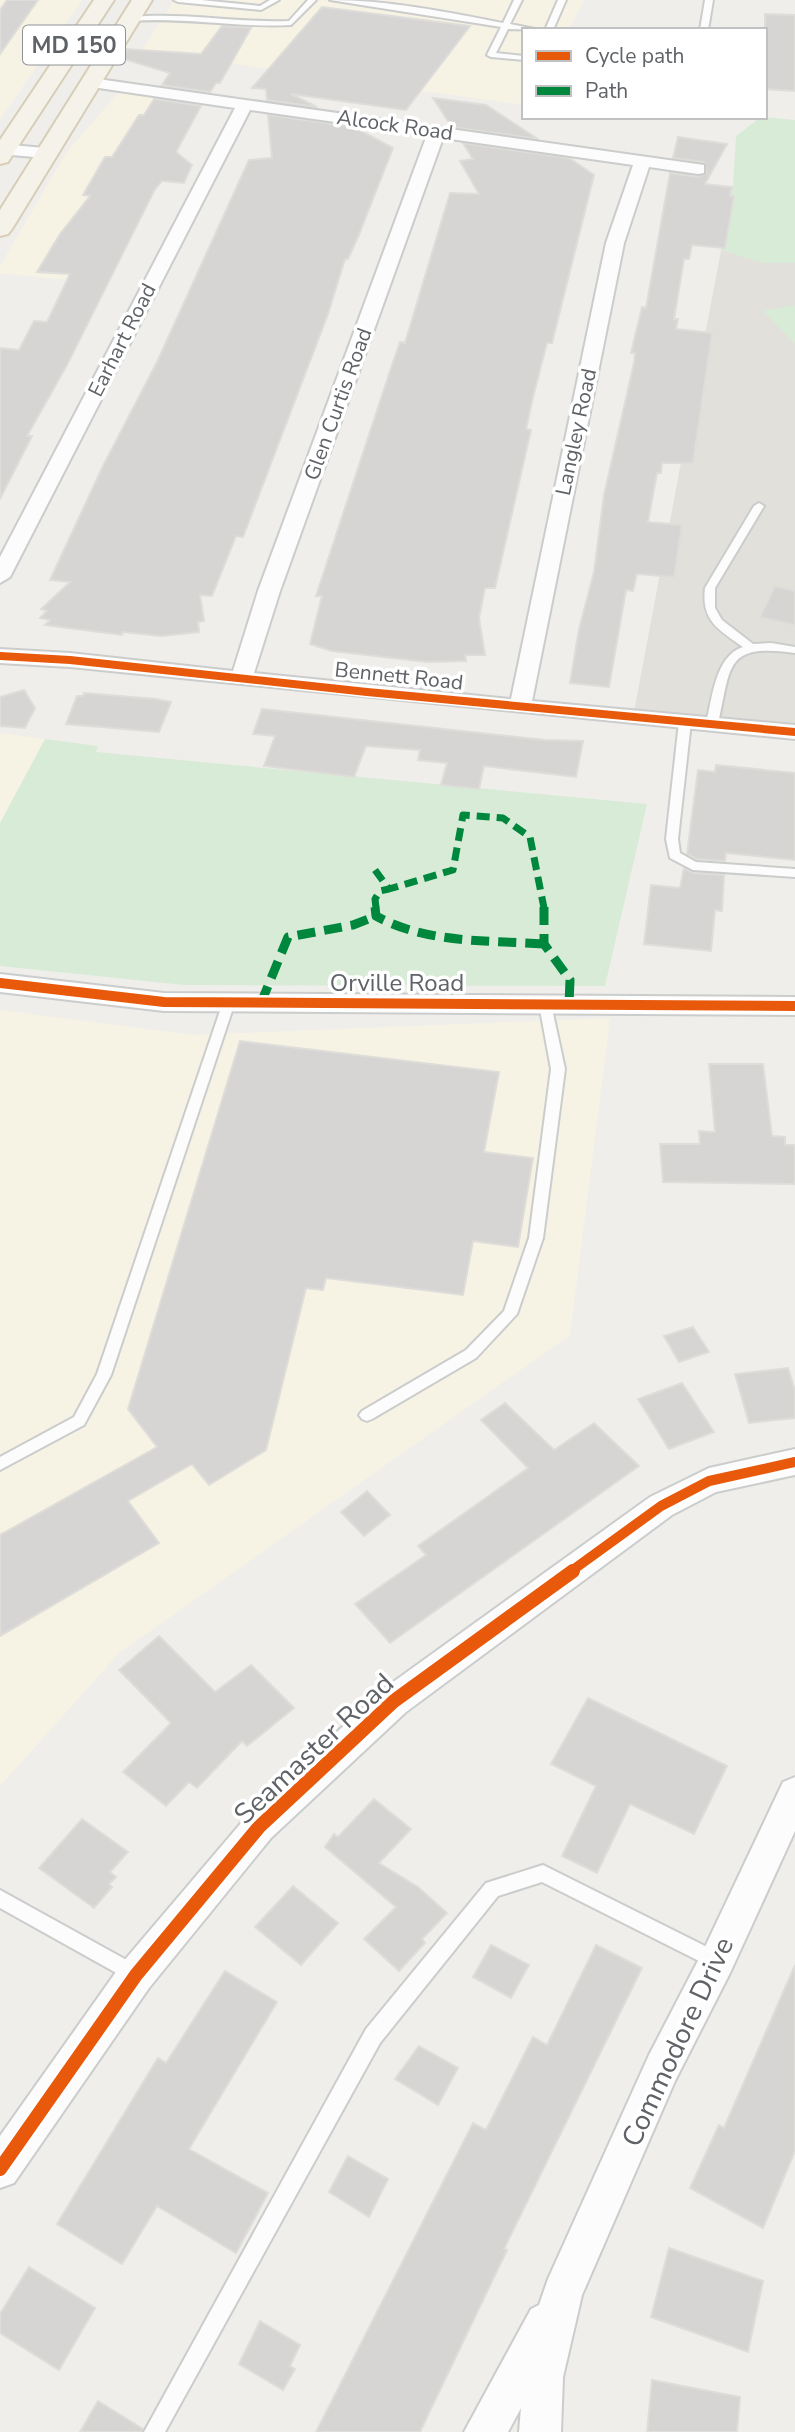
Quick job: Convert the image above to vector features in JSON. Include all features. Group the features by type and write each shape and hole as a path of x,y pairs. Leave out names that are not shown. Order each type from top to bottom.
{"main road":[{"name":"MD 150","path":"2,152 104,0"},
{"name":"MD 150","path":"0,229 142,0"}],"street":[{"name":"Alcock Road","path":"91,83 698,169"},
{"name":"Earhart Road","path":"0,578 245,104"},
{"name":"Glen Curtis Road","path":"242,678 270,591 437,131"},
{"path":"2,152 45,153"},
{"name":"Langley Road","path":"520,707 615,243 643,161"},
{"name":"Bennett Road","path":"0,656 45,657 520,707 795,732"},
{"name":"Orville Road","path":"0,983 164,1002 795,1006"},
{"name":"Seamaster Road","path":"0,2169 136,1975 259,1827 394,1701 661,1506 709,1481 795,1462"},
{"name":"Commodore Drive","path":"485,2432 562,2293 662,2068 717,1961 795,1793"},
{"name":"Commodore Drive","path":"540,2432 543,2377 562,2293"}],"lane":[{"path":"178,0 261,8 275,0"},
{"path":"131,19 156,16 268,25 291,23 312,0"},
{"path":"334,0 522,28"},
{"path":"519,0 491,55 522,58"},
{"path":"550,28 562,0"},
{"path":"704,28 709,0"},
{"path":"186,18 203,3"},
{"path":"760,506 710,588 708,612 719,624 748,645 795,650"},
{"path":"712,724 729,660 748,645"},
{"path":"685,722 672,839 674,855 693,866 795,873"},
{"path":"0,1464 79,1421 104,1375 229,1002"},
{"path":"367,1415 471,1354 510,1314 536,1238 558,1069 545,1004"},
{"path":"154,2432 373,2036 492,1889 543,1873 717,1961"},
{"path":"0,1898 136,1975"}],"shaded area":[{"path":"0,0 82,0 0,120"},
{"path":"174,0 584,0 569,28 522,28 522,105 142,51"},
{"path":"119,92 174,100 66,280 0,273 0,266 67,152"},
{"path":"733,187 795,194 795,734 633,717"},
{"path":"0,733 45,739 0,823"},
{"path":"0,1010 194,1035 610,1018 570,1335 119,1653 0,1786"}],"green space":[{"path":"758,119 795,120 795,263 763,263 721,250 733,187 736,136"},
{"path":"794,305 795,307 795,344 763,311"},
{"path":"45,739 98,746 96,752 647,804 605,986 184,985 0,966 0,823"}],"building":[{"path":"7,0 38,0 0,54 0,10"},
{"path":"322,7 470,26 406,110 291,94 317,107 267,100 266,89 252,88"},
{"path":"765,14 795,15 795,91 767,89"},
{"path":"222,26 251,28 220,83 216,83 210,92 162,85 170,73 124,59 126,49 201,54"},
{"path":"433,98 486,105 538,139 452,127"},
{"path":"154,99 201,106 176,152 192,165 184,183 162,181 154,191 67,365 27,436 32,436 0,499 0,348 19,350 34,321 47,322 70,274 37,272 60,234 90,196 83,195 105,157 112,157 139,115 144,115"},
{"path":"268,115 354,127 393,148 358,237 348,259 345,259 328,314 243,537 236,536 212,596 200,595 204,621 198,622 199,632 161,636 123,632 122,635 45,625 50,620 40,618 47,611 41,609 70,582 50,580 103,466 157,362 249,160 272,158"},
{"path":"678,137 727,144 705,184 732,187 730,196 734,196 725,248 692,245 689,259 684,259 674,319 678,319 676,329 712,333 693,463 662,463 661,473 657,473 648,522 682,525 674,577 637,574 633,591 626,590 609,687 570,683 579,629 594,572 604,495 634,363 635,353 631,353 642,307 646,308 670,173 698,177 707,173 704,162 673,158"},
{"path":"463,143 569,158 594,175 552,343 547,343 533,397 526,429 531,430 495,588 485,588 479,618 485,655 465,655 466,661 428,662 332,651 310,644 322,596 316,596 400,342 405,343 450,193 479,194 460,161 473,159"},
{"path":"775,586 795,591 795,625 760,617"},
{"path":"24,690 35,708 25,728 0,726 0,697"},
{"path":"84,693 171,702 159,732 66,724 77,696 83,696"},
{"path":"262,709 545,740 583,741 576,777 484,766 479,789 441,785 447,763 418,760 420,750 366,746 354,777 264,766 275,736 253,734"},
{"path":"716,765 795,773 795,860 726,853 725,861 697,859 687,854 698,770 715,772"},
{"path":"684,868 693,873 724,875 722,911 715,910 711,951 644,944 651,885 680,888"},
{"path":"240,1041 499,1072 484,1152 533,1158 518,1247 473,1241 463,1295 326,1278 323,1290 306,1288 266,1450 209,1485 192,1464 128,1501 159,1543 0,1636 0,1535 157,1447 128,1409"},
{"path":"709,1064 763,1064 772,1136 785,1137 785,1145 795,1145 795,1184 663,1182 660,1144 700,1144 699,1131 715,1132"},
{"path":"693,1327 709,1352 679,1362 664,1336"},
{"path":"788,1368 795,1391 795,1418 749,1423 735,1374"},
{"path":"682,1383 714,1432 669,1449 638,1399"},
{"path":"505,1403 554,1450 594,1423 639,1466 390,1643 355,1604 426,1555 418,1546 528,1468 481,1420"},
{"path":"367,1491 390,1515 364,1536 341,1512"},
{"path":"159,1636 215,1692 251,1665 294,1708 247,1746 242,1741 197,1788 189,1782 166,1806 123,1772 171,1723 119,1670"},
{"path":"588,1698 727,1766 694,1834 630,1804 597,1873 562,1856 596,1786 551,1764"},
{"path":"374,1799 411,1829 379,1863 418,1887 447,1913 422,1939 425,1943 399,1971 364,1939 396,1907 325,1847 334,1834 338,1837"},
{"path":"82,1819 128,1852 110,1872 116,1877 109,1884 112,1887 94,1908 39,1868"},
{"path":"293,1886 338,1923 301,1965 255,1927"},
{"path":"491,1945 529,1965 511,1998 473,1977"},
{"path":"596,1945 642,1968 504,2249 507,2250 420,2432 316,2432 473,2123 486,2130 533,2037 547,2045"},
{"path":"795,1965 795,2151 763,2228 690,2188 719,2125 724,2128"},
{"path":"225,1971 277,2002 189,2149 268,2193 236,2253 157,2206 122,2264 57,2224 158,2058 166,2063"},
{"path":"419,2046 458,2068 438,2105 395,2079"},
{"path":"348,2156 388,2179 369,2217 329,2192"},
{"path":"669,2248 763,2281 748,2352 651,2317"},
{"path":"29,2267 95,2308 59,2370 0,2333 0,2314"},
{"path":"260,2321 300,2345 290,2366 295,2369 283,2390 239,2364"},
{"path":"652,2380 740,2397 737,2432 647,2432"},
{"path":"98,2401 143,2429 142,2432 80,2432"}],"marked path":[{"path":"375,870 389,889 453,870 463,815 503,818 530,837 545,916 544,944 570,980 569,1004"},
{"path":"389,889 380,891 375,899 376,916 392,925 456,938 544,944"},
{"path":"261,1003 288,937 353,925 376,916"}],"cycle path":[{"path":"0,656 70,660 367,692 795,732"},
{"path":"0,983 164,1002 795,1006"},
{"path":"0,2169 136,1975 259,1827 394,1701 661,1506 709,1481 795,1462"}]}
